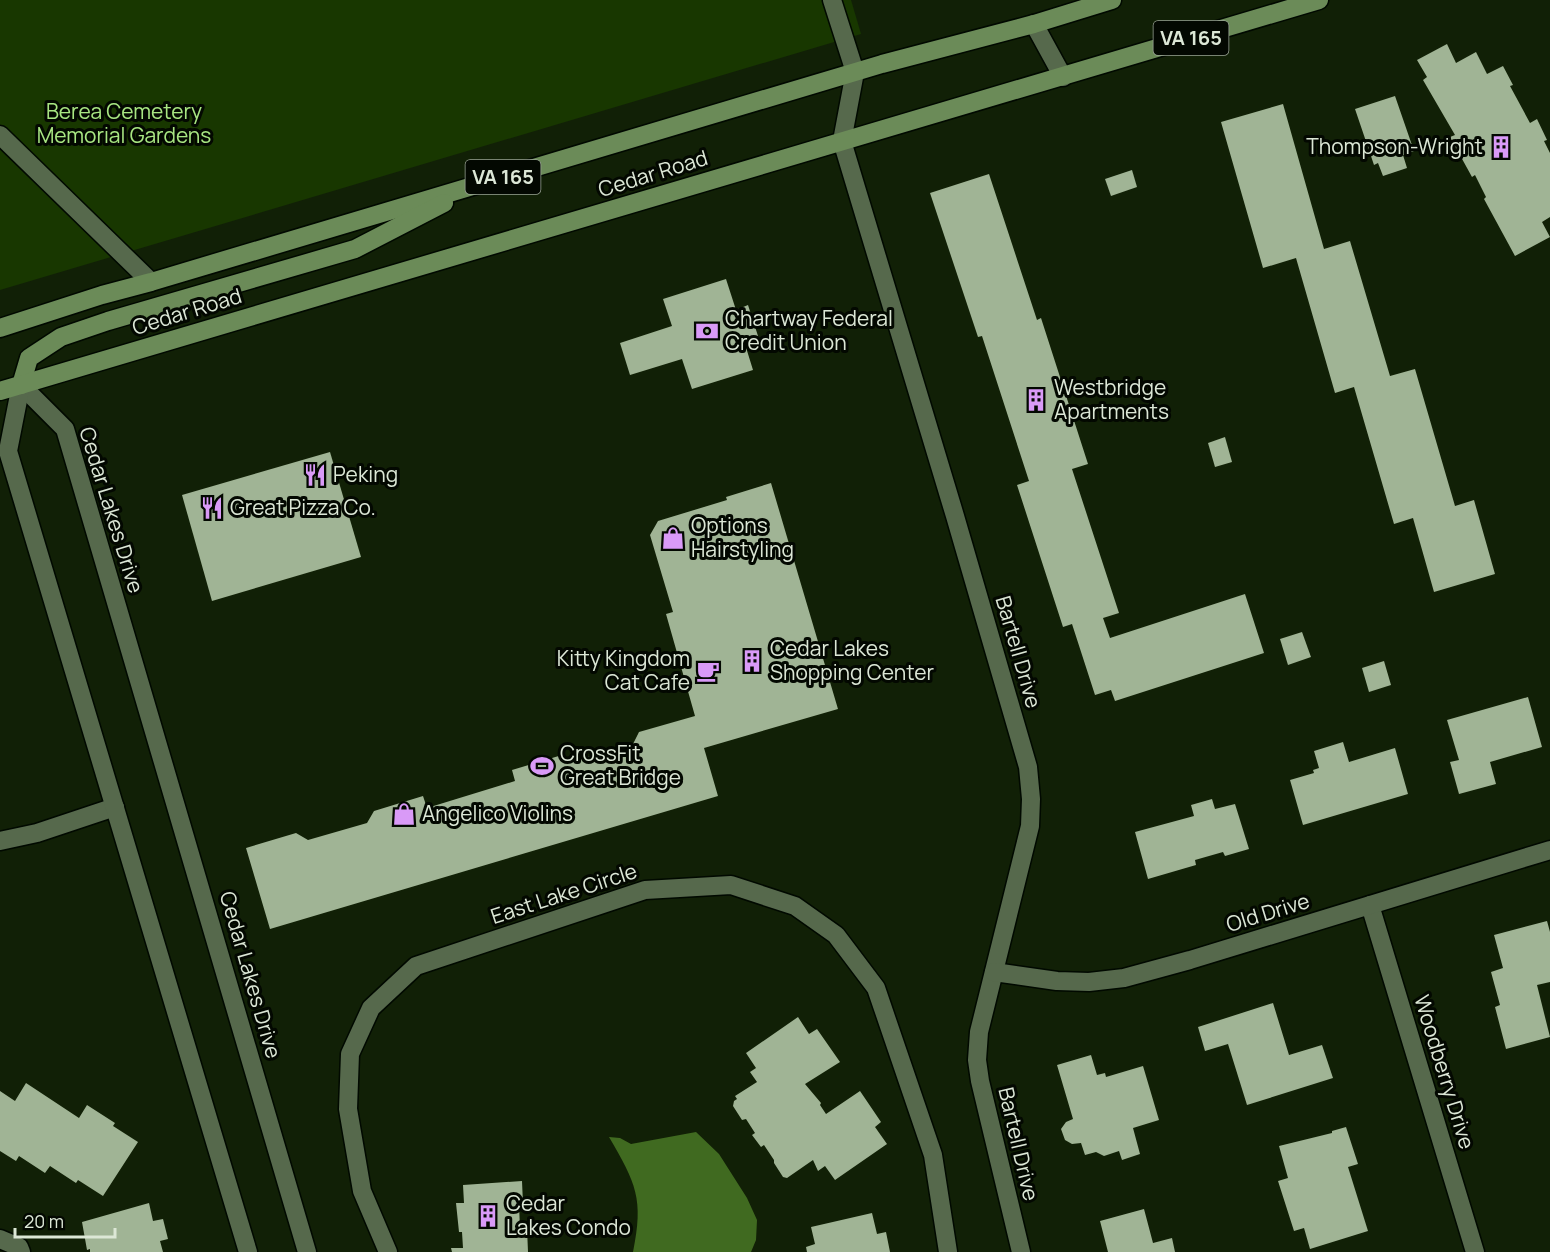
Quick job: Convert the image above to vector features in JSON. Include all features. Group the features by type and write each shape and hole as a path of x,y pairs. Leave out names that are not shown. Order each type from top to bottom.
{"main road":[{"name":"Cedar Road","path":"0,328 102,295 855,72 1034,24 1112,0"},
{"name":"Cedar Road","path":"0,391 1319,0"},
{"path":"0,379 21,385 29,358 61,337 117,318 355,249 483,183"}],"street":[{"path":"832,0 855,72"},
{"path":"1034,24 1063,77"},
{"name":"Bartell Drive","path":"855,72 842,141 1028,767 1031,799 1030,826 979,1032 977,1060 1021,1252"},
{"path":"0,135 151,282"},
{"path":"21,385 8,451 248,1252"},
{"name":"Cedar Lakes Drive","path":"21,385 64,429 307,1252"},
{"path":"0,841 37,834 115,807"},
{"name":"Old Drive","path":"994,972 1058,981 1089,982 1124,978 1550,850"},
{"name":"East Lake Circle","path":"388,1252 362,1191 348,1109 351,1054 371,1008 416,966 645,890 731,885 795,906 836,935 876,988 933,1155 948,1252"},
{"name":"Woodberry Drive","path":"1370,905 1475,1252"},
{"path":"0,1239 19,1247 21,1252"}],"green space":[{"name":"Berea Cemetery Memorial Gardens","path":"0,0 851,0 861,34 0,290"}],"shaded area":[{"path":"696,1132 719,1154 747,1198 757,1220 756,1240 751,1252 633,1252 638,1218 635,1192 626,1167 609,1137 620,1138 631,1144"}],"building":[{"name":"Thompson-Wright","path":"1447,44 1456,63 1476,52 1487,74 1503,66 1513,85 1510,86 1530,123 1537,119 1547,140 1544,141 1550,153 1550,217 1542,222 1550,237 1515,256 1484,199 1486,197 1475,175 1472,177 1450,137 1455,135 1423,80 1427,77 1417,60"},
{"path":"1395,96 1414,151 1403,155 1407,168 1383,176 1378,163 1374,165 1355,109"},
{"path":"1283,104 1324,249 1350,241 1390,376 1415,369 1455,506 1474,500 1495,574 1434,592 1413,518 1394,524 1354,387 1335,393 1296,258 1263,268 1221,122"},
{"path":"1132,170 1137,187 1111,196 1105,179"},
{"name":"Westbridge Apartments","path":"989,174 1037,320 1041,318 1088,464 1072,469 1119,613 1103,618 1110,638 1245,594 1264,653 1115,701 1111,690 1095,695 1072,624 1063,627 1017,485 1029,481 982,336 978,337 930,193"},
{"name":"Chartway Federal Credit Union","path":"726,279 736,310 748,305 758,336 744,341 753,370 692,389 682,359 630,375 620,343 672,326 663,299"},
{"path":"1225,437 1232,462 1215,467 1208,443"},
{"path":"330,452 361,557 212,601 182,495"},
{"name":"Cedar Lakes Shopping Center","path":"771,483 838,709 704,748 718,796 270,929 246,848 296,833 308,840 367,823 374,811 423,796 427,808 515,781 512,770 562,755 573,761 633,744 639,732 695,716 666,614 673,612 650,535 658,521 727,500 726,497"},
{"path":"1302,632 1311,657 1288,665 1280,639"},
{"path":"1384,661 1391,685 1369,692 1362,668"},
{"path":"1528,697 1542,747 1490,762 1496,784 1459,794 1450,762 1459,760 1447,720"},
{"path":"1343,742 1349,762 1395,748 1408,794 1303,825 1290,780 1314,773 1313,770 1319,768 1314,751"},
{"path":"1212,799 1215,809 1235,804 1249,849 1225,856 1223,852 1195,860 1196,865 1148,879 1135,832 1194,816 1191,805"},
{"path":"1547,921 1550,932 1550,982 1537,985 1550,1037 1506,1049 1495,1007 1500,1005 1491,972 1503,968 1494,935"},
{"path":"1273,1003 1289,1055 1322,1045 1333,1078 1247,1105 1228,1044 1205,1051 1198,1027"},
{"path":"798,1017 809,1034 817,1029 840,1062 805,1084 821,1103 826,1114 860,1091 881,1122 875,1127 887,1144 835,1180 825,1166 818,1171 813,1160 787,1178 783,1177 764,1145 761,1147 752,1135 755,1133 746,1119 742,1120 733,1106 737,1099 735,1096 757,1082 750,1072 756,1068 746,1053"},
{"path":"1091,1055 1097,1075 1105,1073 1106,1077 1143,1066 1159,1120 1133,1128 1140,1154 1122,1160 1119,1151 1104,1156 1096,1152 1085,1155 1081,1143 1072,1144 1065,1140 1061,1129 1066,1122 1073,1119 1057,1065"},
{"path":"26,1083 79,1118 87,1105 115,1123 113,1126 138,1142 103,1196 78,1180 76,1183 50,1166 45,1173 19,1156 16,1161 0,1151 0,1091 15,1101"},
{"path":"1346,1127 1358,1164 1348,1167 1368,1231 1310,1249 1304,1228 1294,1231 1278,1181 1288,1178 1279,1146 1332,1133 1332,1131"},
{"name":"Cedar Lakes Condo","path":"522,1181 523,1204 519,1204 520,1229 527,1228 528,1252 452,1252 451,1248 463,1248 456,1203 464,1203 463,1185"},
{"path":"149,1203 153,1221 163,1219 168,1239 160,1241 163,1252 90,1252 90,1249 87,1250 82,1222"},
{"path":"1144,1209 1153,1243 1172,1238 1175,1252 1108,1252 1100,1221"},
{"path":"872,1213 877,1234 886,1232 890,1252 807,1252 806,1247 815,1244 811,1227"}],"place":[{"name":"Thompson-Wright","path":"1501,147"},
{"name":"Chartway Federal Credit Union","path":"707,331"},
{"name":"Westbridge Apartments","path":"1036,400"},
{"name":"Peking","path":"315,475"},
{"name":"Great Pizza Co.","path":"212,508"},
{"name":"Options Hairstyling","path":"673,538"},
{"name":"Cedar Lakes Shopping Center","path":"752,661"},
{"name":"Kitty Kingdom Cat Cafe","path":"708,671"},
{"name":"CrossFit Great Bridge","path":"542,766"},
{"name":"Angelico Violins","path":"404,814"},
{"name":"Cedar Lakes Condo","path":"488,1216"}]}
